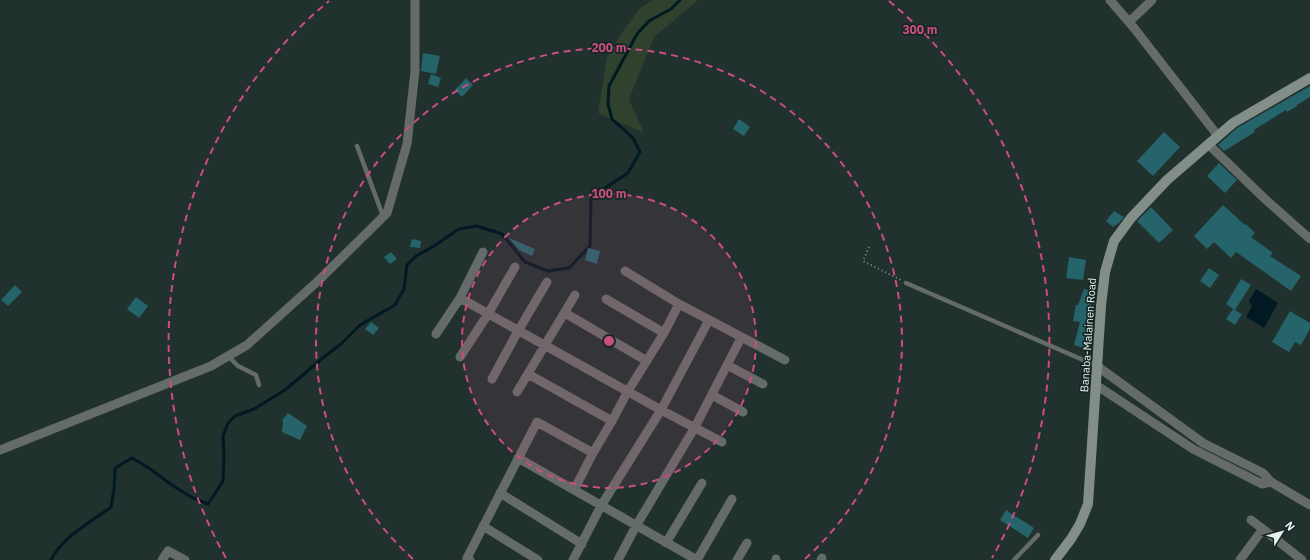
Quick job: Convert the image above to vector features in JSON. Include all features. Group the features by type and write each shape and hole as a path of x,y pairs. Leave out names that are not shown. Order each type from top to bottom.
{"street":[{"path":"0,450 211,366 247,345 318,281 387,213 407,144 416,71 415,0"},
{"path":"1110,0 1218,136"},
{"path":"1129,22 1152,0"},
{"name":"Banaba-Malainen Road","path":"1055,560 1080,524 1088,504 1101,306 1105,272 1114,241 1131,218 1167,180 1233,123 1310,78"},
{"path":"1208,144 1265,199 1310,239"},
{"path":"436,334 460,298 483,252"},
{"path":"460,357 488,314 515,267"},
{"path":"625,271 679,304 785,360"},
{"path":"492,379 547,282"},
{"path":"517,392 576,295"},
{"path":"460,298 661,410 696,427 722,442"},
{"path":"606,299 664,333"},
{"path":"574,490 628,391 664,333 679,304"},
{"path":"565,313 647,361"},
{"path":"573,560 601,506 661,410 709,320"},
{"path":"618,560 636,526 696,427 741,338"},
{"path":"727,365 763,384"},
{"path":"1097,366 1203,443 1263,473 1271,482 1310,505"},
{"path":"528,374 612,421"},
{"path":"1096,385 1193,449 1262,484 1271,482"},
{"path":"712,395 743,412"},
{"path":"470,560 467,558 537,422 593,453"},
{"path":"518,458 697,560 732,498"},
{"path":"666,542 702,483"},
{"path":"500,493 582,544"},
{"path":"1251,520 1302,560"},
{"path":"483,526 538,560"},
{"path":"1240,560 1263,529"},
{"path":"737,560 747,543"},
{"path":"162,560 168,551 185,560"}],"lane":[{"path":"357,146 383,216"},
{"path":"906,283 1097,366"},
{"path":"228,356 238,366 256,375 259,385"},
{"path":"1014,560 1038,535"}],"path":[{"path":"869,247 863,261 906,283"}],"green space":[{"path":"653,0 698,0 654,37 629,99 644,133 598,113 607,57 623,31 640,8"}],"water":[{"path":"1256,289 1278,303 1264,328 1246,317 1252,306 1249,301"}],"building":[{"path":"423,53 440,56 436,74 421,71"},
{"path":"431,74 441,78 438,87 428,84"},
{"path":"466,78 473,85 462,97 455,90"},
{"path":"1310,86 1310,97 1297,106 1287,112 1286,110 1254,130 1255,132 1224,151 1218,145 1237,128"},
{"path":"739,119 750,127 744,136 733,129"},
{"path":"1164,132 1180,147 1153,176 1137,161"},
{"path":"1219,163 1237,180 1225,193 1207,176"},
{"path":"1223,205 1255,233 1251,237 1273,253 1270,256 1301,276 1291,291 1236,252 1231,258 1214,242 1207,249 1194,236"},
{"path":"1151,207 1173,230 1159,243 1137,221"},
{"path":"1114,211 1124,217 1113,227 1106,221"},
{"path":"509,238 535,249 532,256 519,250"},
{"path":"412,239 421,241 420,248 410,247"},
{"path":"588,248 600,251 597,264 585,260"},
{"path":"391,252 397,259 390,264 384,257"},
{"path":"1069,257 1086,260 1083,280 1066,278"},
{"path":"1209,268 1219,275 1210,288 1200,281"},
{"path":"1241,279 1251,285 1235,310 1226,304"},
{"path":"15,285 22,292 8,306 1,300"},
{"path":"1084,289 1095,292 1090,308 1094,308 1084,348 1074,345 1080,322 1073,321 1076,305 1078,305"},
{"path":"136,297 148,306 139,318 127,309"},
{"path":"1233,309 1242,314 1235,325 1226,319"},
{"path":"1290,311 1310,323 1310,329 1301,345 1295,342 1289,352 1272,342"},
{"path":"371,322 379,328 373,335 365,329"},
{"path":"288,413 307,426 300,440 282,432 282,420"},
{"path":"1006,510 1034,528 1028,538 1000,520"}],"waterway":[{"path":"51,560 62,544 86,524 111,507 115,468 132,458 191,497 208,504 223,481 223,436 228,423 235,416 254,409 285,390 342,343 360,325 395,305 404,289 407,265 416,256 459,229 477,226 502,234 525,262 548,271 569,268 590,246 591,197 628,173 640,152 633,138 612,119 608,104 609,86 637,34 649,21 671,9 680,0"}]}
